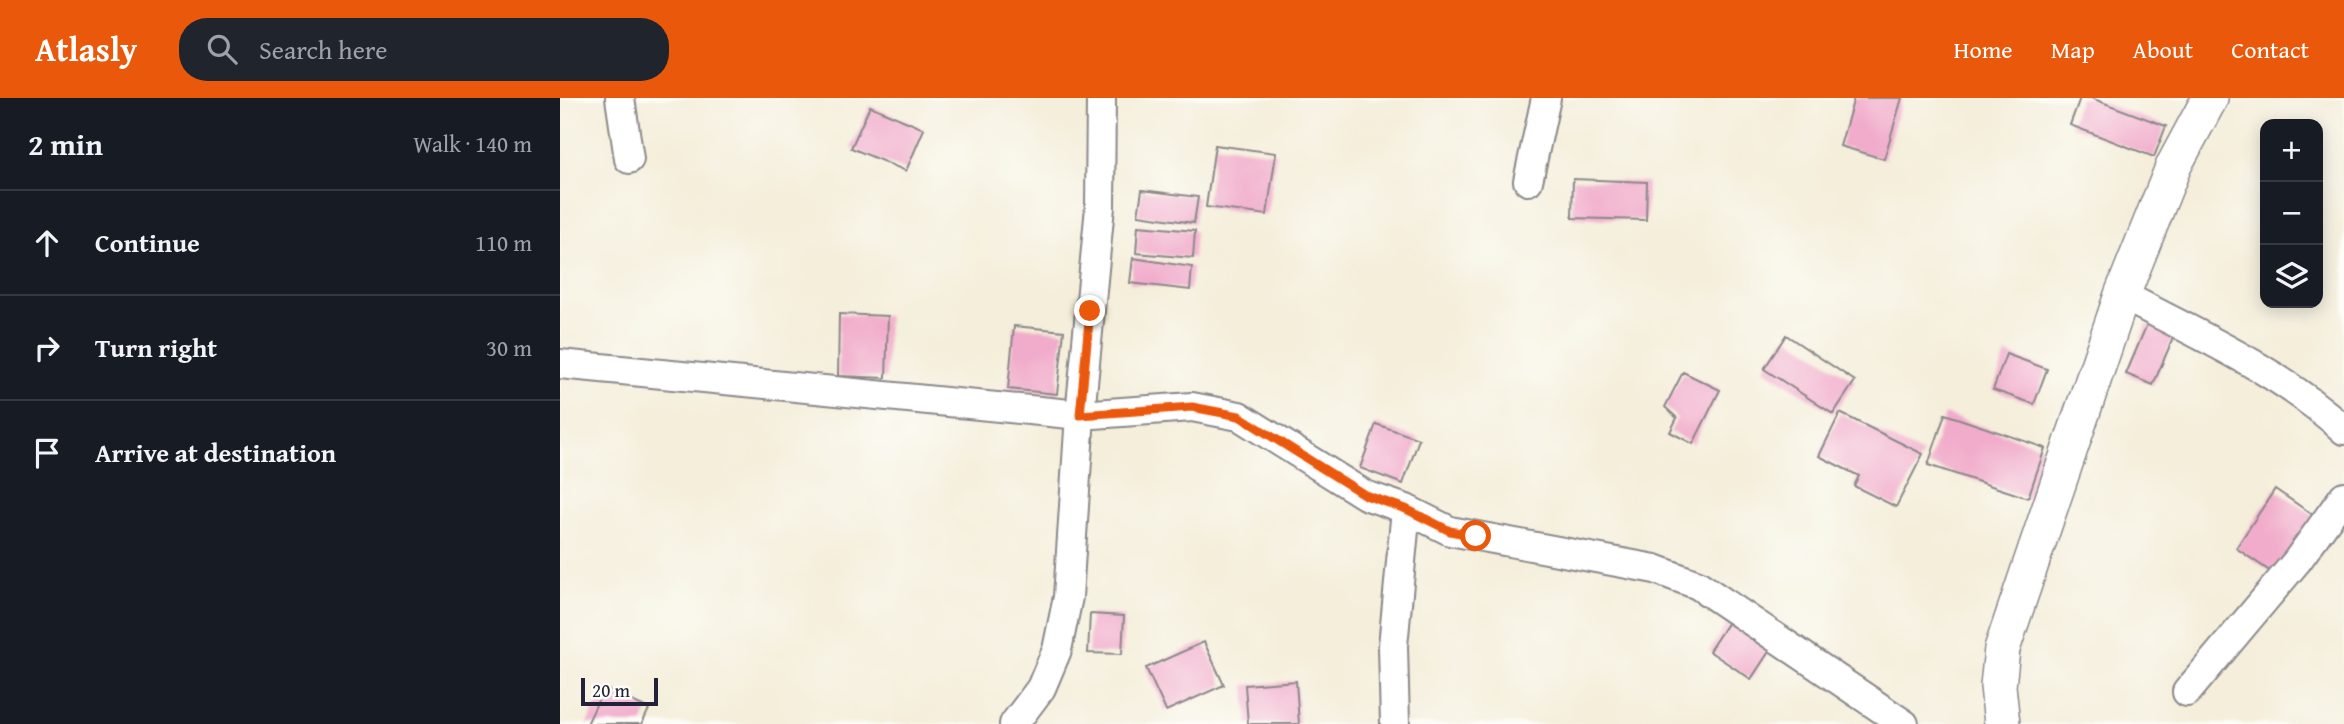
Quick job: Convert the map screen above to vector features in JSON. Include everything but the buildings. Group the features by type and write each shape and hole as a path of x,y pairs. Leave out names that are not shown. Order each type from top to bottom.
{"street":[{"path":"620,98 629,159"},
{"path":"1014,724 1041,688 1057,650 1068,597 1080,415 1100,207 1101,98"},
{"path":"1528,181 1546,98"},
{"path":"2002,724 1997,686 2002,649 2122,295 2174,166 2210,98"},
{"path":"2122,295 2250,363 2319,407 2344,429"},
{"path":"560,364 1080,415 1192,407 1239,416 1365,495 1406,509 1450,531 1655,569 1698,585 1904,724"},
{"path":"2188,692 2297,561 2344,496"},
{"path":"1395,724 1393,646 1406,509"}],"route":[{"path":"1090,311 1080,415 1192,407 1239,416 1365,495 1406,509 1450,531 1476,536"}]}
